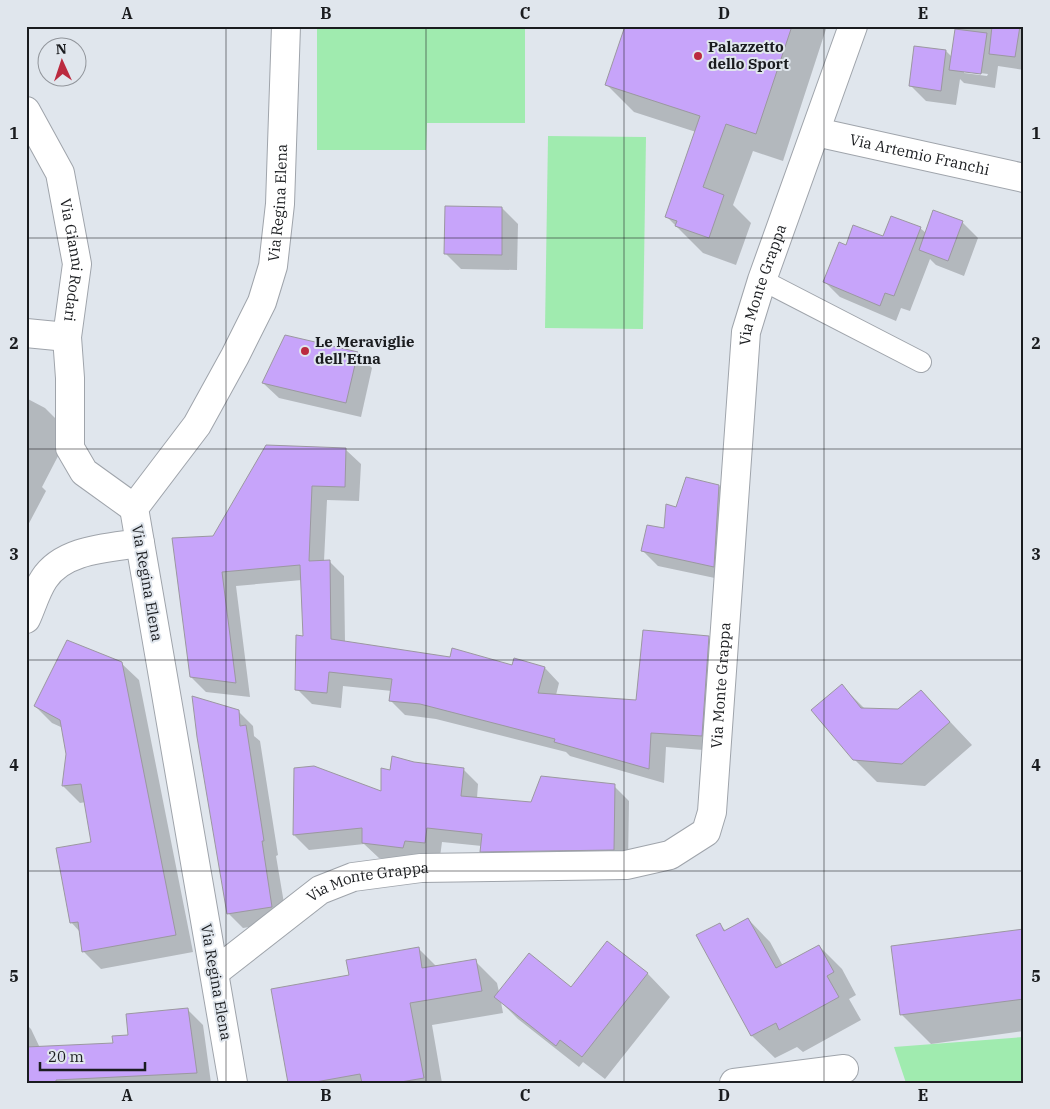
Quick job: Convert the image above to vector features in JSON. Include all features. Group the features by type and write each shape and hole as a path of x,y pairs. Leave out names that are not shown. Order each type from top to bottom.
{"street":[{"name":"Via Regina Elena","path":"233,1083 134,508 197,425 235,356 265,293 273,266 280,204 286,26"},
{"name":"Via Monte Grappa","path":"215,972 320,890 353,877 420,868 626,865 670,855 706,832 712,812 746,332 762,280 853,26"},
{"name":"Via Gianni Rodari","path":"26,111 60,173 77,264 67,338 70,378 70,448 84,472 134,508"},
{"name":"Via Artemio Franchi","path":"816,132 1024,178"},
{"path":"26,333 67,338"},
{"path":"26,619 44,579 57,564 86,552 140,543"},
{"path":"734,1083 844,1069"}],"lane":[{"path":"762,280 921,362"}],"green space":[{"path":"317,26 525,26 525,123 427,123 426,150 317,150"},
{"path":"548,136 646,137 643,329 545,328"},
{"path":"1024,1037 1024,1083 906,1083 894,1047"}],"building":[{"name":"Palazzetto dello Sport","path":"625,26 792,26 756,134 726,124 703,187 724,195 709,238 675,226 677,221 665,217 700,116 605,85"},
{"path":"992,26 1020,26 1015,57 989,54"},
{"path":"955,29 987,33 981,74 949,70"},
{"path":"914,46 946,50 941,91 909,86"},
{"path":"445,206 502,207 502,255 444,254"},
{"path":"933,210 963,221 948,261 919,250"},
{"path":"891,216 921,227 894,296 885,293 880,306 823,282 839,242 846,245 853,225 883,236"},
{"path":"285,335 358,352 346,403 262,383"},
{"path":"266,445 346,448 345,487 312,486 309,561 330,560 331,639 450,657 452,648 512,665 514,658 545,667 538,693 636,700 643,630 709,636 702,736 651,733 649,769 554,742 555,739 420,704 389,701 392,679 329,672 327,693 295,690 296,635 303,636 300,565 222,572 236,683 190,677 172,538 213,536"},
{"path":"686,477 719,485 714,567 641,551 647,525 664,528 666,504 676,507"},
{"path":"67,640 122,662 176,935 82,952 78,922 70,923 56,848 91,842 81,784 62,786 66,754 60,720 34,706"},
{"path":"842,684 861,708 898,709 921,690 950,722 902,764 853,760 811,710"},
{"path":"192,696 239,710 240,726 246,725 272,907 227,914 197,737"},
{"path":"392,756 414,762 464,768 461,796 531,802 541,776 615,784 614,850 480,852 482,834 427,828 425,843 405,841 403,848 362,843 362,828 293,835 294,768 314,766 381,791 381,768 390,770"},
{"path":"748,918 776,968 819,945 834,972 827,976 839,997 779,1030 776,1023 751,1036 696,935 720,923 724,931"},
{"path":"1024,929 1024,999 900,1015 891,946"},
{"path":"607,941 648,973 582,1057 560,1040 556,1046 494,997 529,953 571,987"},
{"path":"419,947 422,968 476,959 482,991 410,1003 424,1078 395,1083 362,1083 360,1074 310,1083 288,1083 271,989 349,975 346,960"},
{"path":"188,1008 197,1073 56,1080 56,1083 26,1083 26,1047 113,1043 112,1036 128,1035 126,1014"}],"place":[{"name":"Palazzetto dello Sport","path":"698,56"},
{"name":"Le Meraviglie dell'Etna","path":"305,351"}]}
